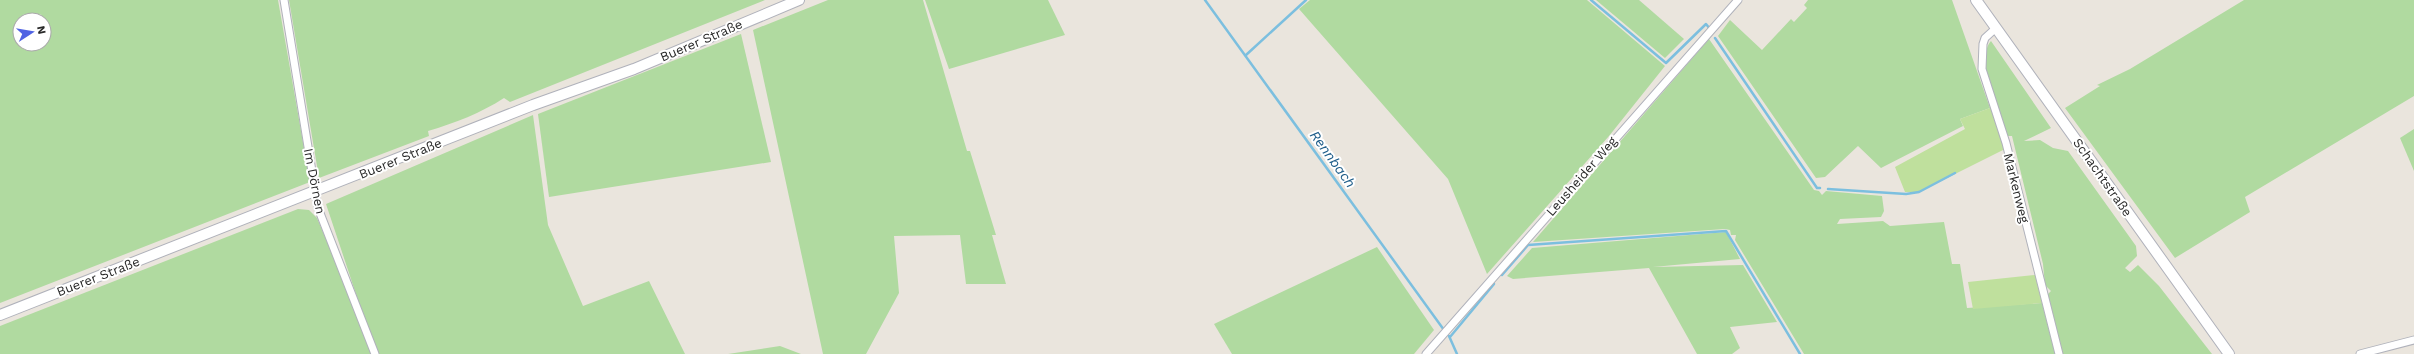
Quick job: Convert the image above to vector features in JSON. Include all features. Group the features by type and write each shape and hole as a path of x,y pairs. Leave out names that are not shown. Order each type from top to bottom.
{"main road":[{"name":"Buerer Straße","path":"0,315 533,105 634,69 799,0"},
{"name":"Schachtstraße","path":"1976,0 2229,354"}],"street":[{"name":"Im Dörnen","path":"284,0 318,208 375,354"},
{"name":"Leusheider Weg","path":"1426,354 1738,0"},
{"name":"Markenweg","path":"1996,28 1985,38 1983,44 1982,69 2006,144 2059,354"},
{"path":"2360,354 2414,340"}],"green space":[{"path":"0,0 278,0 310,182 0,303"},
{"path":"289,0 765,0 510,102 504,98 468,117 428,131 429,136 319,178"},
{"path":"828,0 923,0 967,151 970,151 996,235 992,235 1006,284 966,284 960,235 894,236 899,293 866,354 823,354 753,30"},
{"path":"925,0 1048,0 1065,35 949,69"},
{"path":"1310,0 1587,0 1665,66 1609,136 1487,274 1448,179 1299,9"},
{"path":"1596,0 1639,0 1684,39 1665,58"},
{"path":"1808,0 1952,0 1990,108 1960,119 1963,126 1881,168 1858,146 1825,177 1816,178 1718,36 1730,20 1762,50 1791,19 1794,22 1807,8 1804,5"},
{"path":"2244,0 2414,0 2414,96 2245,197 2250,212 2175,258 2065,108 2100,86 2097,85 2130,69"},
{"path":"741,34 771,162 549,197 538,114"},
{"path":"1709,39 1814,190 1819,191 1822,195 1826,191 1882,196 1884,211 1881,217 1840,219 1837,224 1883,221 1890,226 1944,222 1952,264 1960,264 1967,308 2042,303 2055,354 1804,354 1735,240 1736,235 1731,235 1730,230 1725,229 1533,242"},
{"path":"1991,41 2051,128 2024,141 2040,140 2053,148 2068,151 2136,246 2137,256 2125,268 2130,272 2138,265 2159,286 2212,354 2063,354 2048,294 2051,291 2045,285 2043,264 2012,136 2007,136 1994,101 1987,74 1985,61 1987,50"},
{"path":"1990,108 1998,121 2005,149 1919,192 1905,192 1895,167 1965,129 1960,119"},
{"path":"533,115 548,225 583,306 649,281 685,354 376,354 326,204"},
{"path":"2414,129 2414,171 2400,138"},
{"path":"298,209 309,210 317,218 375,354 0,354 0,326"},
{"path":"1726,232 1740,259 1653,267 1743,265 1777,322 1730,327 1740,348 1732,354 1697,354 1649,268 1513,279 1507,276 1532,248"},
{"path":"1377,247 1434,330 1414,354 1232,354 1214,324"},
{"path":"2035,275 2042,303 1973,309 1968,282"},
{"path":"780,346 801,354 728,354"}],"waterway":[{"name":"Rennbach","path":"1205,0 1444,330"},
{"path":"1246,55 1306,0"},
{"path":"1591,0 1666,63 1706,24 1710,29"},
{"path":"1715,38 1817,188 1820,188"},
{"path":"1828,189 1906,194 1919,192 1955,173"},
{"path":"1502,275 1528,245 1726,231 1800,354"},
{"path":"1450,337 1494,284"},
{"name":"Rennbach","path":"1449,336 1457,354"}]}
